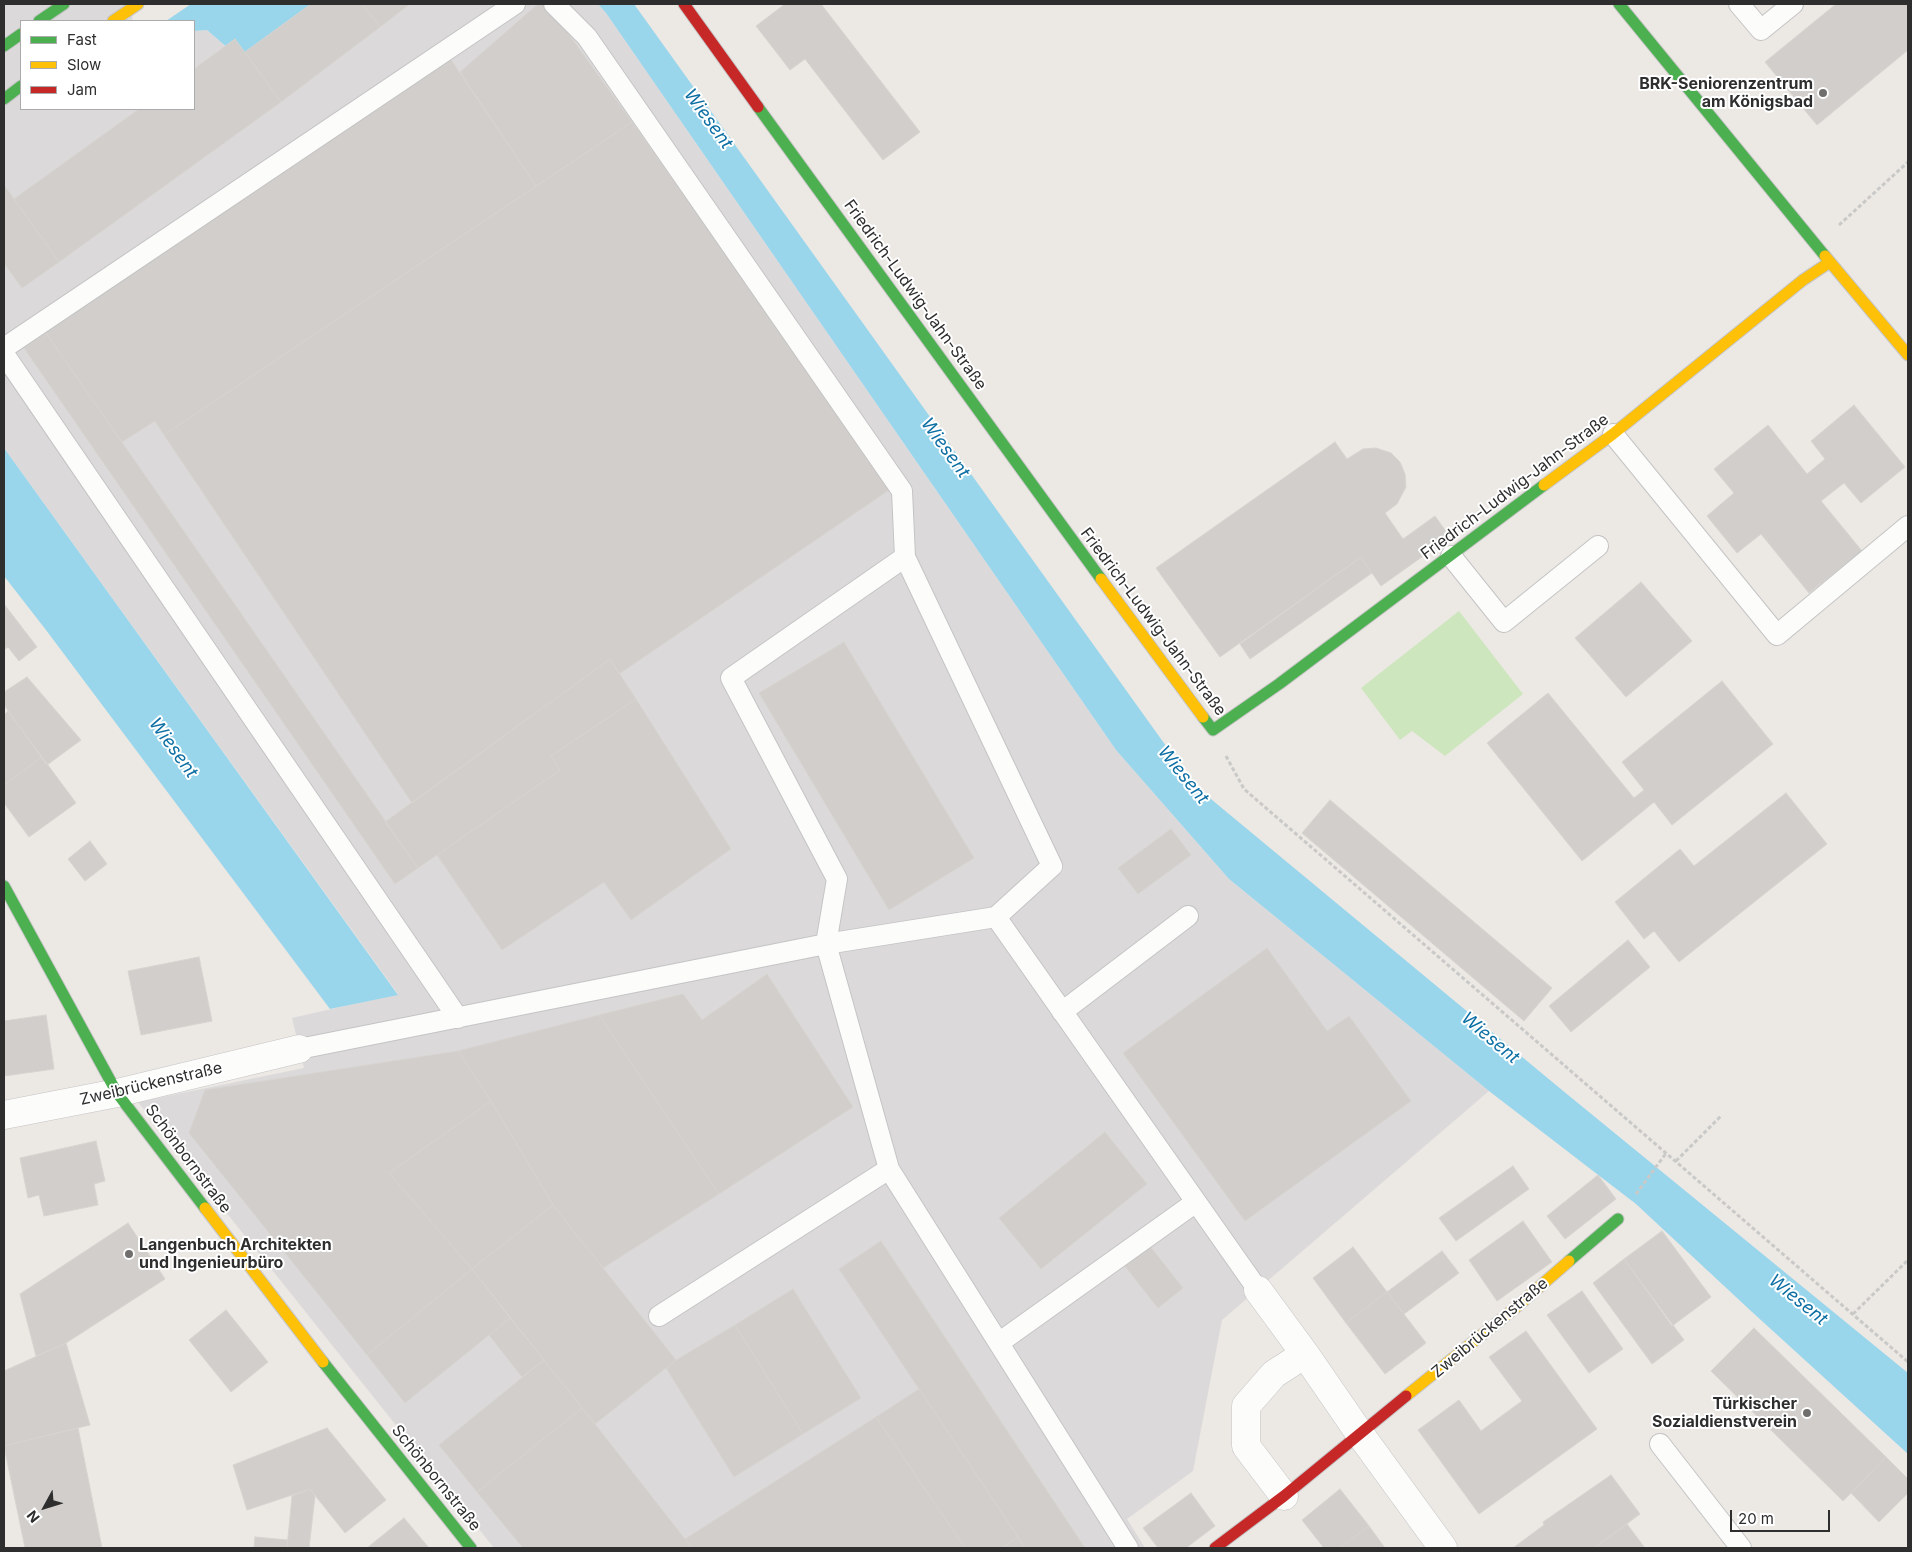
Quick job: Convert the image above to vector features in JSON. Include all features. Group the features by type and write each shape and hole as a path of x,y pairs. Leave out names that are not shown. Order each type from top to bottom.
{"street":[{"path":"41,20 64,4"},
{"path":"118,18 138,4"},
{"name":"Friedrich-Ludwig-Jahn-Straße","path":"684,4 1130,621 1213,730 1279,684 1613,434 1803,280 1830,262"},
{"path":"1623,5 1816,245 1908,355"},
{"path":"4,46 20,35"},
{"path":"4,99 20,87"},
{"name":"Schönbornstraße","path":"4,886 116,1093 329,1370 471,1548"},
{"name":"Zweibrückenstraße","path":"4,1115 116,1093 299,1049"},
{"name":"Zweibrückenstraße","path":"1215,1548 1284,1496 1514,1309 1618,1219"},
{"path":"1258,1290 1443,1548"},
{"path":"1284,1496 1246,1446 1246,1406 1274,1374 1305,1354"}],"lane":[{"path":"4,348 515,4"},
{"path":"299,1049 826,944 996,917 1052,866 905,557 902,491 587,37 554,4"},
{"path":"1739,4 1761,30 1793,4"},
{"path":"4,354 458,1018"},
{"path":"1613,434 1777,635 1908,526"},
{"path":"1451,556 1504,622 1598,546"},
{"path":"905,557 731,678 837,879 826,944 889,1169 1000,1342 1128,1548"},
{"path":"1062,1012 1188,916"},
{"path":"996,917 1258,1290"},
{"path":"659,1316 889,1169"},
{"path":"1000,1342 1196,1202"},
{"path":"1660,1444 1741,1548"}],"path":[{"path":"1816,245 1908,162"},
{"path":"1213,730 1244,789 1667,1152 1908,1362"},
{"path":"1676,1161 1722,1115"},
{"path":"1618,1219 1667,1152"},
{"path":"1853,1314 1908,1260"}],"shaded area":[{"path":"4,4 133,4 136,20 20,20 20,110 195,110 195,31 207,30 258,74 353,4 598,4 1116,750 1229,879 1489,1091 1222,1320 1193,1471 1127,1519 1145,1548 494,1548 138,1102 304,1068 292,1018 398,994 4,448"}],"green space":[{"path":"1459,611 1523,694 1445,756 1412,731 1400,740 1361,688"}],"water":[{"path":"133,4 353,4 258,74 207,30 195,31 195,20 136,20"},
{"name":"Wiesent","path":"598,4 634,4 1194,785 1908,1373 1908,1454 1636,1204 1489,1091 1229,879 1116,750"},
{"name":"Wiesent","path":"4,448 398,995 330,1009 4,576"}],"pier":[{"path":"130,4 191,4 167,20 133,20"}],"building":[{"path":"311,4 362,4 380,27 281,102 245,52"},
{"path":"362,4 410,4 380,27"},
{"path":"538,4 547,4 632,122 536,186 460,72"},
{"path":"785,4 821,4 920,132 883,160 805,59 790,70 756,26"},
{"name":"BRK-Seniorenzentrum am Königsbad","path":"1836,4 1908,4 1908,50 1817,125 1765,62"},
{"path":"235,39 281,102 59,262 14,199 138,110 195,110 195,68"},
{"path":"445,51 536,186 164,435 155,421 122,442 46,333"},
{"path":"632,122 892,488 619,674 610,659 412,803 164,435"},
{"path":"4,185 59,262 22,288 4,263"},
{"path":"46,333 418,868 395,884 24,348"},
{"path":"1854,405 1905,467 1861,503 1844,483 1821,501 1862,551 1809,593 1761,534 1737,553 1707,516 1734,493 1714,469 1768,425 1807,474 1825,459 1811,441"},
{"path":"1335,442 1347,459 1363,449 1376,448 1391,453 1400,462 1405,474 1406,487 1397,504 1385,513 1403,539 1435,516 1450,537 1381,586 1361,557 1220,657 1156,568"},
{"path":"1361,557 1372,573 1250,659 1240,644"},
{"path":"1641,582 1692,641 1626,697 1575,638"},
{"path":"4,604 37,647 19,661 8,647 4,650"},
{"path":"844,642 974,858 889,910 759,693"},
{"path":"610,659 636,699 551,756 560,770 418,868 385,822"},
{"path":"27,677 81,740 47,765 4,705 4,692"},
{"path":"1722,681 1773,744 1672,825 1654,802 1582,861 1487,743 1548,693 1634,798 1644,790 1622,762"},
{"path":"636,699 731,849 631,920 604,882 502,950 437,855 560,770 551,756"},
{"path":"8,711 42,757 4,785 4,715"},
{"path":"42,757 76,803 29,837 4,803 4,785"},
{"path":"1786,793 1827,844 1679,962 1654,931 1644,939 1615,902 1680,849 1694,866"},
{"path":"1330,800 1552,988 1524,1021 1302,833"},
{"path":"1171,829 1191,855 1138,894 1118,868"},
{"path":"90,841 107,864 85,881 68,859"},
{"path":"1628,940 1650,967 1571,1032 1549,1006"},
{"path":"1267,948 1327,1031 1349,1016 1411,1101 1245,1221 1123,1053"},
{"path":"199,957 212,1021 141,1035 128,971"},
{"path":"767,974 853,1107 719,1194 599,1015 683,994 702,1020"},
{"path":"46,1015 54,1069 4,1076 4,1021"},
{"path":"599,1015 719,1194 603,1268 553,1205 491,1101 458,1051"},
{"path":"458,1051 491,1101 389,1173 472,1269 367,1355 189,1133 205,1090"},
{"path":"491,1101 553,1205 472,1269 389,1173"},
{"path":"1105,1132 1147,1184 1041,1269 999,1218"},
{"path":"96,1141 105,1181 94,1184 98,1205 44,1216 39,1195 28,1198 20,1158"},
{"path":"1513,1166 1529,1189 1456,1241 1439,1218"},
{"path":"1598,1175 1616,1199 1565,1239 1547,1216"},
{"path":"553,1205 676,1360 595,1424 472,1269"},
{"path":"1523,1221 1552,1262 1497,1301 1469,1260"},
{"path":"128,1223 165,1279 66,1343 36,1356 20,1294"},
{"path":"1662,1231 1711,1297 1672,1326 1624,1259"},
{"path":"881,1241 1085,1548 1025,1548 839,1269"},
{"path":"1149,1245 1183,1288 1158,1308 1124,1265"},
{"path":"1353,1247 1387,1292 1346,1323 1313,1278"},
{"path":"1442,1251 1459,1273 1404,1314 1387,1292"},
{"path":"1624,1259 1684,1340 1652,1364 1593,1283"},
{"path":"472,1269 510,1318 405,1403 367,1355"},
{"path":"793,1289 861,1398 803,1434 735,1325"},
{"path":"1582,1291 1623,1349 1589,1373 1547,1315"},
{"path":"1387,1292 1426,1343 1385,1374 1346,1323"},
{"path":"226,1310 268,1362 231,1392 189,1340"},
{"path":"510,1318 544,1360 522,1377 489,1335"},
{"path":"735,1325 803,1434 734,1477 666,1368 676,1360"},
{"path":"1754,1328 1886,1457 1843,1501 1711,1371"},
{"path":"1526,1331 1597,1429 1479,1514 1418,1430 1459,1400 1481,1431 1522,1401 1489,1357"},
{"path":"66,1343 90,1425 4,1446 4,1371"},
{"path":"544,1360 582,1408 477,1492 439,1445"},
{"path":"919,1389 1018,1537 1002,1548 965,1548 876,1417"},
{"path":"582,1408 692,1548 523,1548 477,1492"},
{"path":"876,1417 965,1548 692,1548 685,1539"},
{"path":"78,1428 102,1548 25,1548 4,1446"},
{"path":"327,1428 386,1500 345,1533 310,1489 247,1510 233,1465"},
{"path":"1886,1457 1908,1479 1908,1493 1879,1522 1851,1493"},
{"path":"1611,1475 1640,1514 1594,1548 1513,1548 1544,1525 1543,1522"},
{"path":"310,1489 315,1496 309,1548 287,1548 292,1496"},
{"path":"1340,1489 1369,1526 1340,1548 1324,1548 1302,1520"},
{"path":"1191,1493 1215,1526 1186,1548 1158,1548 1143,1528"},
{"path":"404,1518 429,1548 367,1548"},
{"path":"1627,1524 1645,1548 1594,1548"},
{"path":"1369,1526 1385,1548 1340,1548"},
{"path":"255,1537 288,1540 287,1548 254,1548"},
{"path":"1018,1537 1025,1548 1002,1548"}],"traffic: fast":[{"path":"40,20 64,4"},
{"path":"1619,4 1825,256"},
{"path":"4,46 20,35"},
{"path":"4,99 20,87"},
{"path":"758,107 1101,579"},
{"path":"1203,717 1213,730 1279,684 1544,485"},
{"path":"4,886 117,1093 205,1208"},
{"path":"1569,1261 1618,1219"},
{"path":"323,1362 471,1548"}],"traffic: slow":[{"path":"114,20 138,4"},
{"path":"1825,256 1908,355"},
{"path":"1544,485 1613,434 1803,280 1830,262"},
{"path":"1101,579 1203,717"},
{"path":"205,1208 323,1362"},
{"path":"1406,1396 1514,1309 1569,1261"}],"traffic: jam":[{"path":"684,4 758,107"},
{"path":"1215,1548 1284,1496 1406,1396"}],"place":[{"name":"BRK-Seniorenzentrum am Königsbad","path":"1823,93"},
{"name":"Langenbuch Architekten und Ingenieurbüro","path":"129,1254"},
{"name":"Türkischer Sozialdienstverein","path":"1807,1413"}]}
